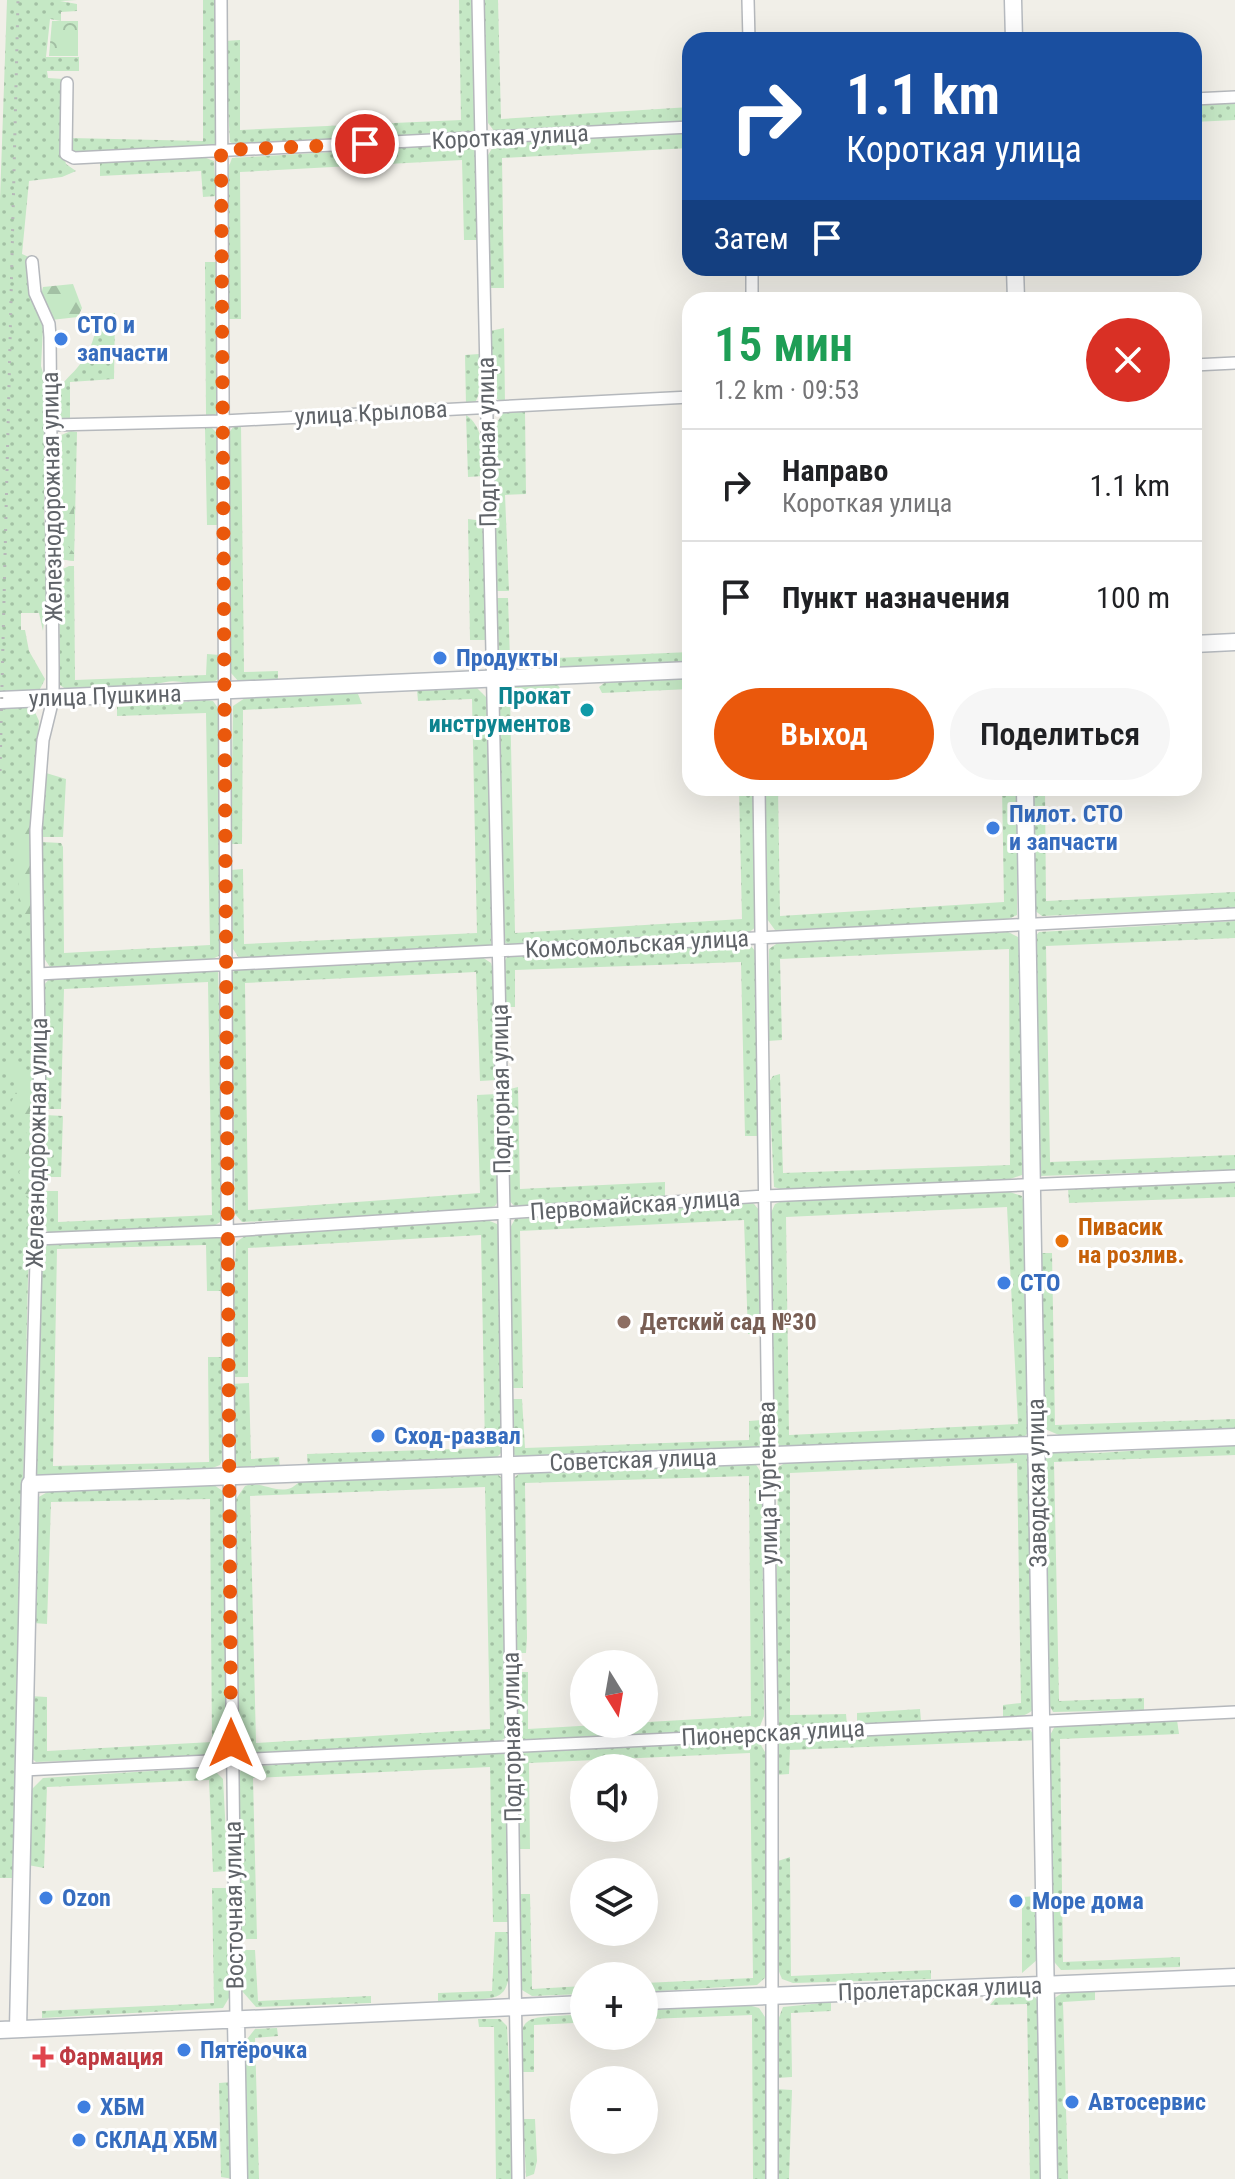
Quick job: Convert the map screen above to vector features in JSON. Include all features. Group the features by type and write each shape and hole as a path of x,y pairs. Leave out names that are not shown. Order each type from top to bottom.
{"street":[{"name":"Восточная улица","path":"221,0 231,1760 239,2179"},
{"name":"Подгорная улица","path":"478,0 504,1213 518,2179"},
{"path":"748,0 749,32"},
{"path":"1013,0 1014,32"},
{"name":"Короткая улица","path":"67,83 66,154 74,158 481,140 682,127"},
{"path":"1202,99 1235,97"},
{"name":"Железнодорожная улица","path":"18,2029 40,1113 36,830 43,740 53,699 53,425 49,324 35,293 32,262"},
{"path":"1202,365 1235,363"},
{"name":"улица Крылова","path":"53,425 223,421 682,397"},
{"path":"1202,644 1235,642"},
{"name":"улица Пушкина","path":"0,700 682,670"},
{"name":"улица Тургенева","path":"759,796 772,1734 772,2179"},
{"name":"Заводская улица","path":"1025,796 1049,2179"},
{"name":"Комсомольская улица","path":"38,974 226,962 1235,914"},
{"name":"Первомайская улица","path":"36,1239 228,1231 765,1196 1235,1176"},
{"name":"Советская улица","path":"30,1484 1235,1437"},
{"name":"Пионерская улица","path":"23,1770 1235,1712"},
{"name":"Пролетарская улица","path":"658,2000 1235,1977"},
{"path":"0,2030 570,2005"}],"green space":[{"path":"7,0 77,0 60,1 77,4 77,11 61,12 61,21 50,19 46,57 79,57 79,71 47,71 48,78 63,79 63,153 66,164 76,171 62,177 29,181 22,254 31,258 30,289 43,328 44,517 49,571 43,631 39,613 21,613 21,630 25,630 29,651 45,679 39,691 0,694 0,200"},
{"path":"203,0 217,0 215,145 88,156 71,152 70,138 203,141"},
{"path":"459,0 475,0 476,132 237,146 230,142 224,41 240,40 240,130 461,120"},
{"path":"484,0 498,0 501,119 682,108 682,121 495,132 488,123"},
{"path":"52,21 78,21 78,56 49,56"},
{"path":"1235,103 1235,120 1202,122 1202,105"},
{"path":"682,131 682,148 502,158 504,288 488,288 487,157 495,143"},
{"path":"471,145 478,153 481,240 464,240 462,160 240,172 241,319 228,319 227,172 232,158"},
{"path":"201,156 214,161 216,196 203,197 201,171 100,176 100,161"},
{"path":"205,262 218,262 219,410 214,416 206,416"},
{"path":"73,284 82,308 78,317 51,320 41,295 43,287"},
{"path":"115,313 114,379 70,382 70,422 56,416 60,388 88,352 100,315"},
{"path":"504,328 505,404 491,395 490,331"},
{"path":"479,354 481,389 475,403 466,405 465,355"},
{"path":"525,411 526,494 505,495 509,591 495,591 494,427 503,413"},
{"path":"466,415 480,434 483,476 468,477"},
{"path":"241,425 244,672 278,671 278,681 239,682 231,673 228,434 234,426"},
{"path":"205,428 212,428 217,433 219,525 207,525"},
{"path":"77,432 74,561 59,559 57,553 56,443 59,436"},
{"path":"59,473 74,476 74,542 65,543 74,553 74,561 59,559 58,555"},
{"path":"468,519 484,521 488,640 470,640"},
{"path":"74,566 75,680 206,675 207,654 220,655 219,678 200,685 173,681 67,690 60,685 59,571"},
{"path":"497,598 508,598 510,660 682,652 682,661 507,670 499,660"},
{"path":"682,678 682,689 602,693 599,687 607,681"},
{"path":"557,684 565,695 510,697 515,933 742,919 739,796 754,796 757,926 747,934 512,947 503,941 498,698 505,686"},
{"path":"477,688 487,698 492,808 491,945 239,958 233,949 231,870 243,869 244,944 477,933 472,699 418,701 417,690"},
{"path":"358,694 362,704 243,710 242,844 231,844 233,706 245,698"},
{"path":"213,701 220,711 221,955 210,960 50,967 44,958 42,842 61,843 63,847 64,953 210,945 206,713 117,716 117,707"},
{"path":"27,707 34,710 39,721 33,812 35,1164 28,1278 14,1878 0,1878 0,708"},
{"path":"46,773 66,779 63,837 42,837"},
{"path":"764,796 778,796 780,916 1004,902 1002,796 1017,796 1017,915 1004,921 775,930 767,919"},
{"path":"1031,796 1045,796 1046,901 1235,892 1235,908 1042,916 1034,910"},
{"path":"29,815 33,818 34,917 26,918 19,896 16,830"},
{"path":"1235,921 1235,938 1046,946 1050,1162 1235,1155 1235,1170 1038,1176 1033,939 1039,932"},
{"path":"1008,932 1018,937 1021,945 1022,1175 1010,1179 783,1190 774,1187 769,1082 773,1076 780,1074 783,1173 1010,1165 1009,949 780,959 782,1040 768,1041 769,949 779,942"},
{"path":"750,945 756,952 758,1136 745,1136 741,962 515,970 515,1007 504,1007 503,964 507,957"},
{"path":"482,957 491,963 493,970 497,1080 480,1081 476,972 245,983 248,1210 480,1193 477,1095 497,1094 500,1198 495,1206 481,1210 242,1222 235,1214 231,974 235,970"},
{"path":"218,970 225,1219 212,1227 52,1234 43,1229 40,1191 58,1191 58,1222 212,1215 208,982 64,989 61,1109 44,1109 44,985 50,978"},
{"path":"11,1058 17,1059 23,1077 36,1081 35,1137 28,1154 35,1156 33,1200 25,1195 24,1181 19,1172 26,1163 12,1157 15,1149 28,1140 24,1123 9,1107 18,1088 8,1071"},
{"path":"518,1087 520,1189 665,1182 665,1196 514,1206 509,1200 506,1090"},
{"path":"45,1115 63,1116 61,1177 43,1177"},
{"path":"1235,1181 1235,1197 1069,1203 1068,1188"},
{"path":"1007,1191 1022,1196 1029,1432 1025,1436 789,1449 779,1446 775,1433 770,1215 775,1204 785,1200","holes":["1007,1207 1018,1424 789,1435 786,1217"]},
{"path":"753,1203 759,1210 762,1334 748,1334 744,1220 520,1231 523,1388 511,1388 509,1230 515,1219"},
{"path":"485,1219 497,1224 501,1235 501,1453 494,1460 308,1468 307,1454 485,1448 481,1235 248,1248 248,1377 230,1377 236,1242 248,1234"},
{"path":"215,1235 224,1240 223,1291 207,1291 206,1245 57,1249 53,1466 209,1462 208,1357 222,1357 224,1455 220,1465 210,1469 151,1469 37,1477 39,1242"},
{"path":"1036,1253 1052,1253 1055,1425 1235,1419 1235,1430 1059,1435 1045,1429"},
{"path":"249,1383 251,1459 279,1457 280,1468 240,1469 234,1462 230,1384"},
{"path":"512,1399 522,1399 525,1448 749,1440 749,1421 762,1420 762,1440 758,1449 518,1459 513,1453"},
{"path":"1235,1444 1235,1455 1054,1462 1059,1701 1144,1698 1144,1710 1053,1712 1048,1702 1046,1458 1054,1452 1098,1453"},
{"path":"1029,1454 1035,1707 1032,1711 1021,1716 1003,1717 1003,1705 1021,1703 1017,1463 790,1473 790,1715 846,1714 847,1725 779,1726 776,1629 778,1467 789,1461"},
{"path":"755,1463 762,1474 764,1716 760,1726 742,1730 658,1734 658,1721 751,1716 749,1476 525,1483 527,1638 526,1653 515,1653 515,1477 520,1473"},
{"path":"495,1472 502,1478 506,1737 498,1743 242,1753 238,1745 236,1499 245,1486 285,1489 302,1481","holes":["485,1487 490,1729 256,1743 250,1496"]},
{"path":"214,1485 224,1492 226,1743 223,1752 212,1756 36,1762 29,1756 29,1696 47,1697 47,1751 212,1742 210,1499 51,1502 47,1624 33,1623 37,1498 51,1490"},
{"path":"515,1672 528,1672 528,1729 570,1727 570,1738 521,1740 517,1735"},
{"path":"920,1709 921,1721 857,1724 857,1713"},
{"path":"1177,1720 1179,1734 1060,1739 1063,1962 1180,1957 1180,1967 1061,1970 1050,1957 1049,1737 1055,1726"},
{"path":"1027,1726 1038,1740 790,1750 789,1774 775,1775 776,1747 782,1739"},
{"path":"758,1740 765,1752 766,1977 757,1985 658,1991 658,1982 753,1978 750,1753 658,1757 658,1754 570,1754 570,1761 529,1763 530,1849 519,1849 517,1758 525,1751"},
{"path":"501,1751 507,1756 510,1922 493,1922 490,1767 253,1778 257,1939 239,1939 238,1778 242,1767"},
{"path":"196,1768 214,1770 223,1779 228,1871 213,1872 209,1780 47,1787 44,1868 28,1865 31,1790 43,1778"},
{"path":"790,1857 791,1976 931,1970 931,1979 793,1983 782,1979 775,1952 775,1905 778,1861"},
{"path":"212,1888 227,1888 230,1996 223,2008 42,2018 42,2011 214,2003"},
{"path":"518,1894 530,1894 532,1989 570,1987 570,1995 532,1996 522,1990"},
{"path":"1037,1896 1038,1959 1022,1973 1022,1897"},
{"path":"495,1932 510,1932 509,1974 501,1994 480,1999 438,2001 438,1993 492,1991"},
{"path":"240,1950 255,1950 258,2001 371,1996 371,2003 256,2007 242,1991"},
{"path":"1095,1991 1095,2000 1063,2002 1068,2179 1055,2179 1053,1999 1064,1992"},
{"path":"1030,1994 1038,2000 1044,2179 1030,2179 1027,2004 990,2005 996,1998"},
{"path":"831,2002 831,2011 791,2013 792,2077 777,2078 777,2023 783,2007"},
{"path":"748,2005 759,2008 767,2020 768,2179 753,2179 752,2015 658,2019 658,2010"},
{"path":"570,2015 570,2023 534,2025 534,2072 521,2072 522,2030 526,2023 541,2017"},
{"path":"478,2019 500,2019 507,2026 514,2179 496,2179 494,2027 479,2027"},
{"path":"277,2028 278,2036 255,2038 259,2179 247,2179 244,2043 255,2029"},
{"path":"232,2082 234,2179 221,2177 219,2083"},
{"path":"776,2089 792,2090 789,2179 777,2179"},
{"path":"523,2119 535,2119 537,2161 534,2174 526,2177"}],"railway":[{"path":"0,771 18,0"}],"place":[{"name":"СТО и запчасти","path":"61,339"},
{"name":"Продукты","path":"440,658"},
{"name":"Прокат инструментов","path":"587,710"},
{"name":"Пилот. СТО и запчасти","path":"993,828"},
{"name":"Пивасик на розлив.","path":"1062,1241"},
{"name":"СТО","path":"1004,1283"},
{"name":"Детский сад №30","path":"624,1322"},
{"name":"Сход-развал","path":"378,1436"},
{"name":"Ozon","path":"46,1898"},
{"name":"Море дома","path":"1016,1901"},
{"name":"Пятёрочка","path":"184,2050"},
{"name":"Фармация","path":"43,2057"},
{"name":"Автосервис","path":"1072,2102"},
{"name":"ХБМ","path":"84,2107"},
{"name":"СКЛАД ХБМ","path":"79,2140"}],"route":[{"path":"231,1743 221,150 365,144"}]}
